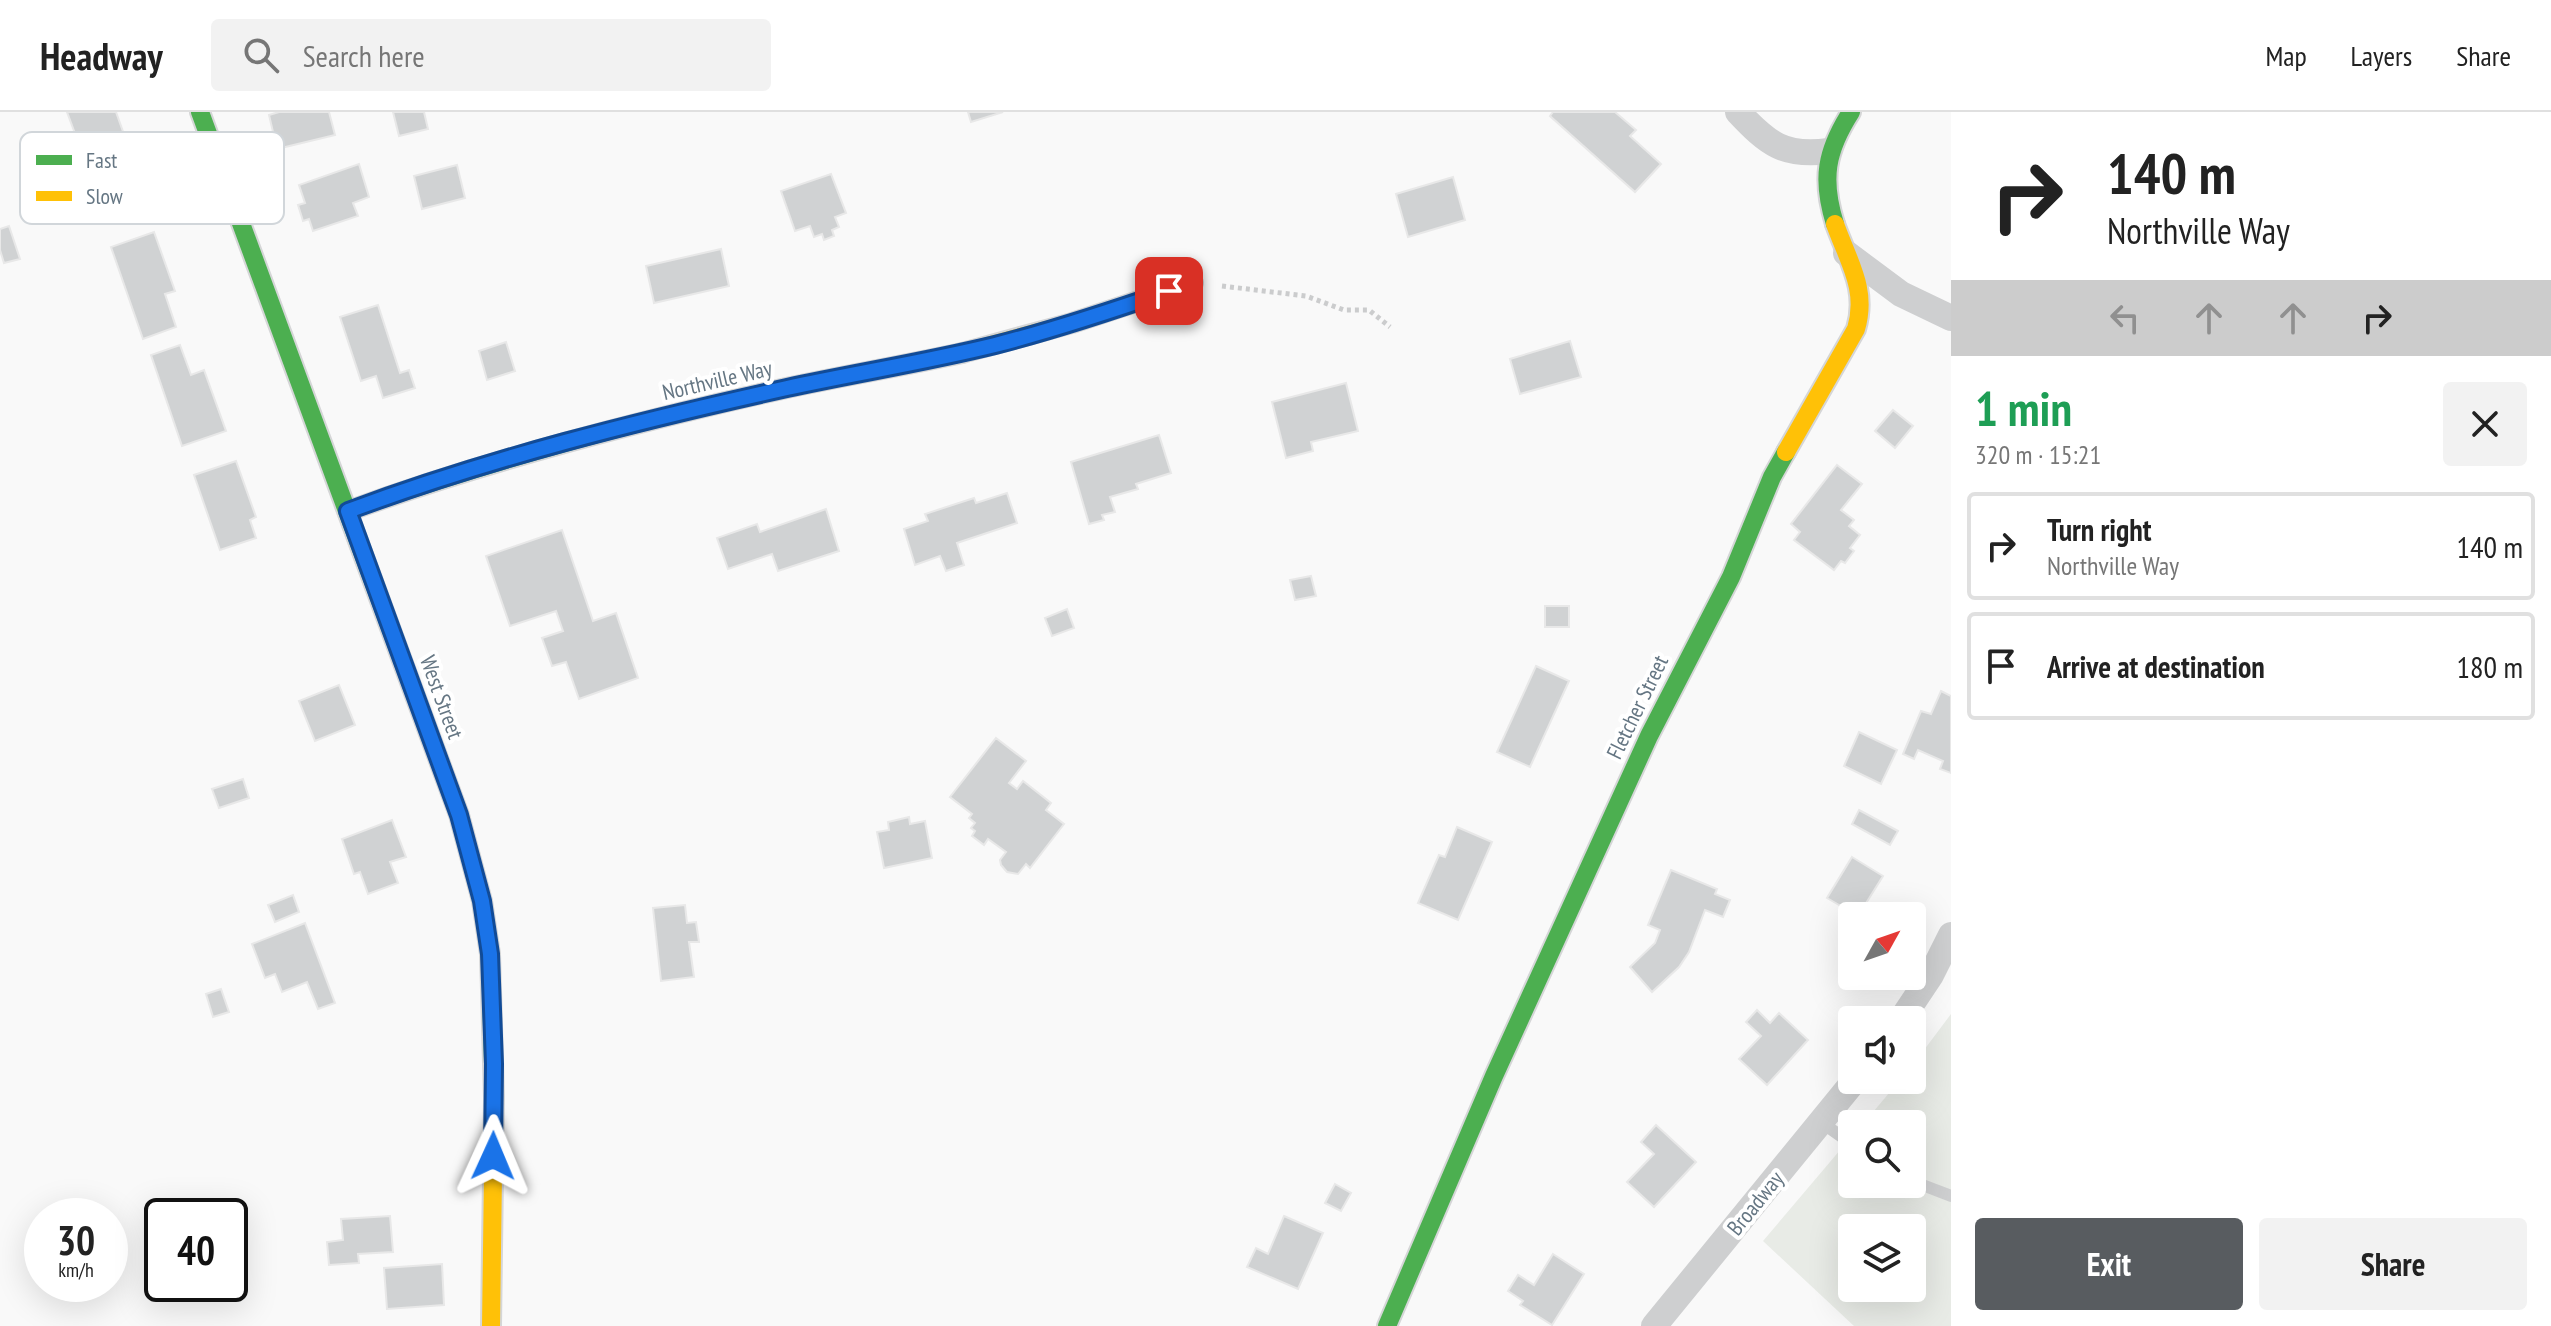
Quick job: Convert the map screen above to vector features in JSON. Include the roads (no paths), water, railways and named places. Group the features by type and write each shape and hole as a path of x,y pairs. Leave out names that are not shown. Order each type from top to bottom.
{"street":[{"name":"West Street","path":"200,112 207,132"},
{"path":"1738,112 1770,143 1788,151 1807,154 1829,151"},
{"name":"Fletcher Street","path":"1387,1326 1506,1048 1649,736 1731,577 1772,477 1856,329 1862,312 1862,293 1829,202 1826,174 1829,151 1837,131 1851,112"},
{"name":"West Street","path":"242,224 459,815 482,901 490,954 494,1064 491,1326"},
{"path":"1846,253 1901,294 1951,318"},
{"name":"Northville Way","path":"348,511 408,488 555,444 785,389 996,345 1095,317 1193,283"},
{"path":"1910,1006 1931,975 1951,935"},
{"name":"Broadway","path":"1654,1326 1844,1094"}],"lane":[{"path":"1821,1122 1838,1134"},
{"path":"1926,1186 1951,1196"}]}
